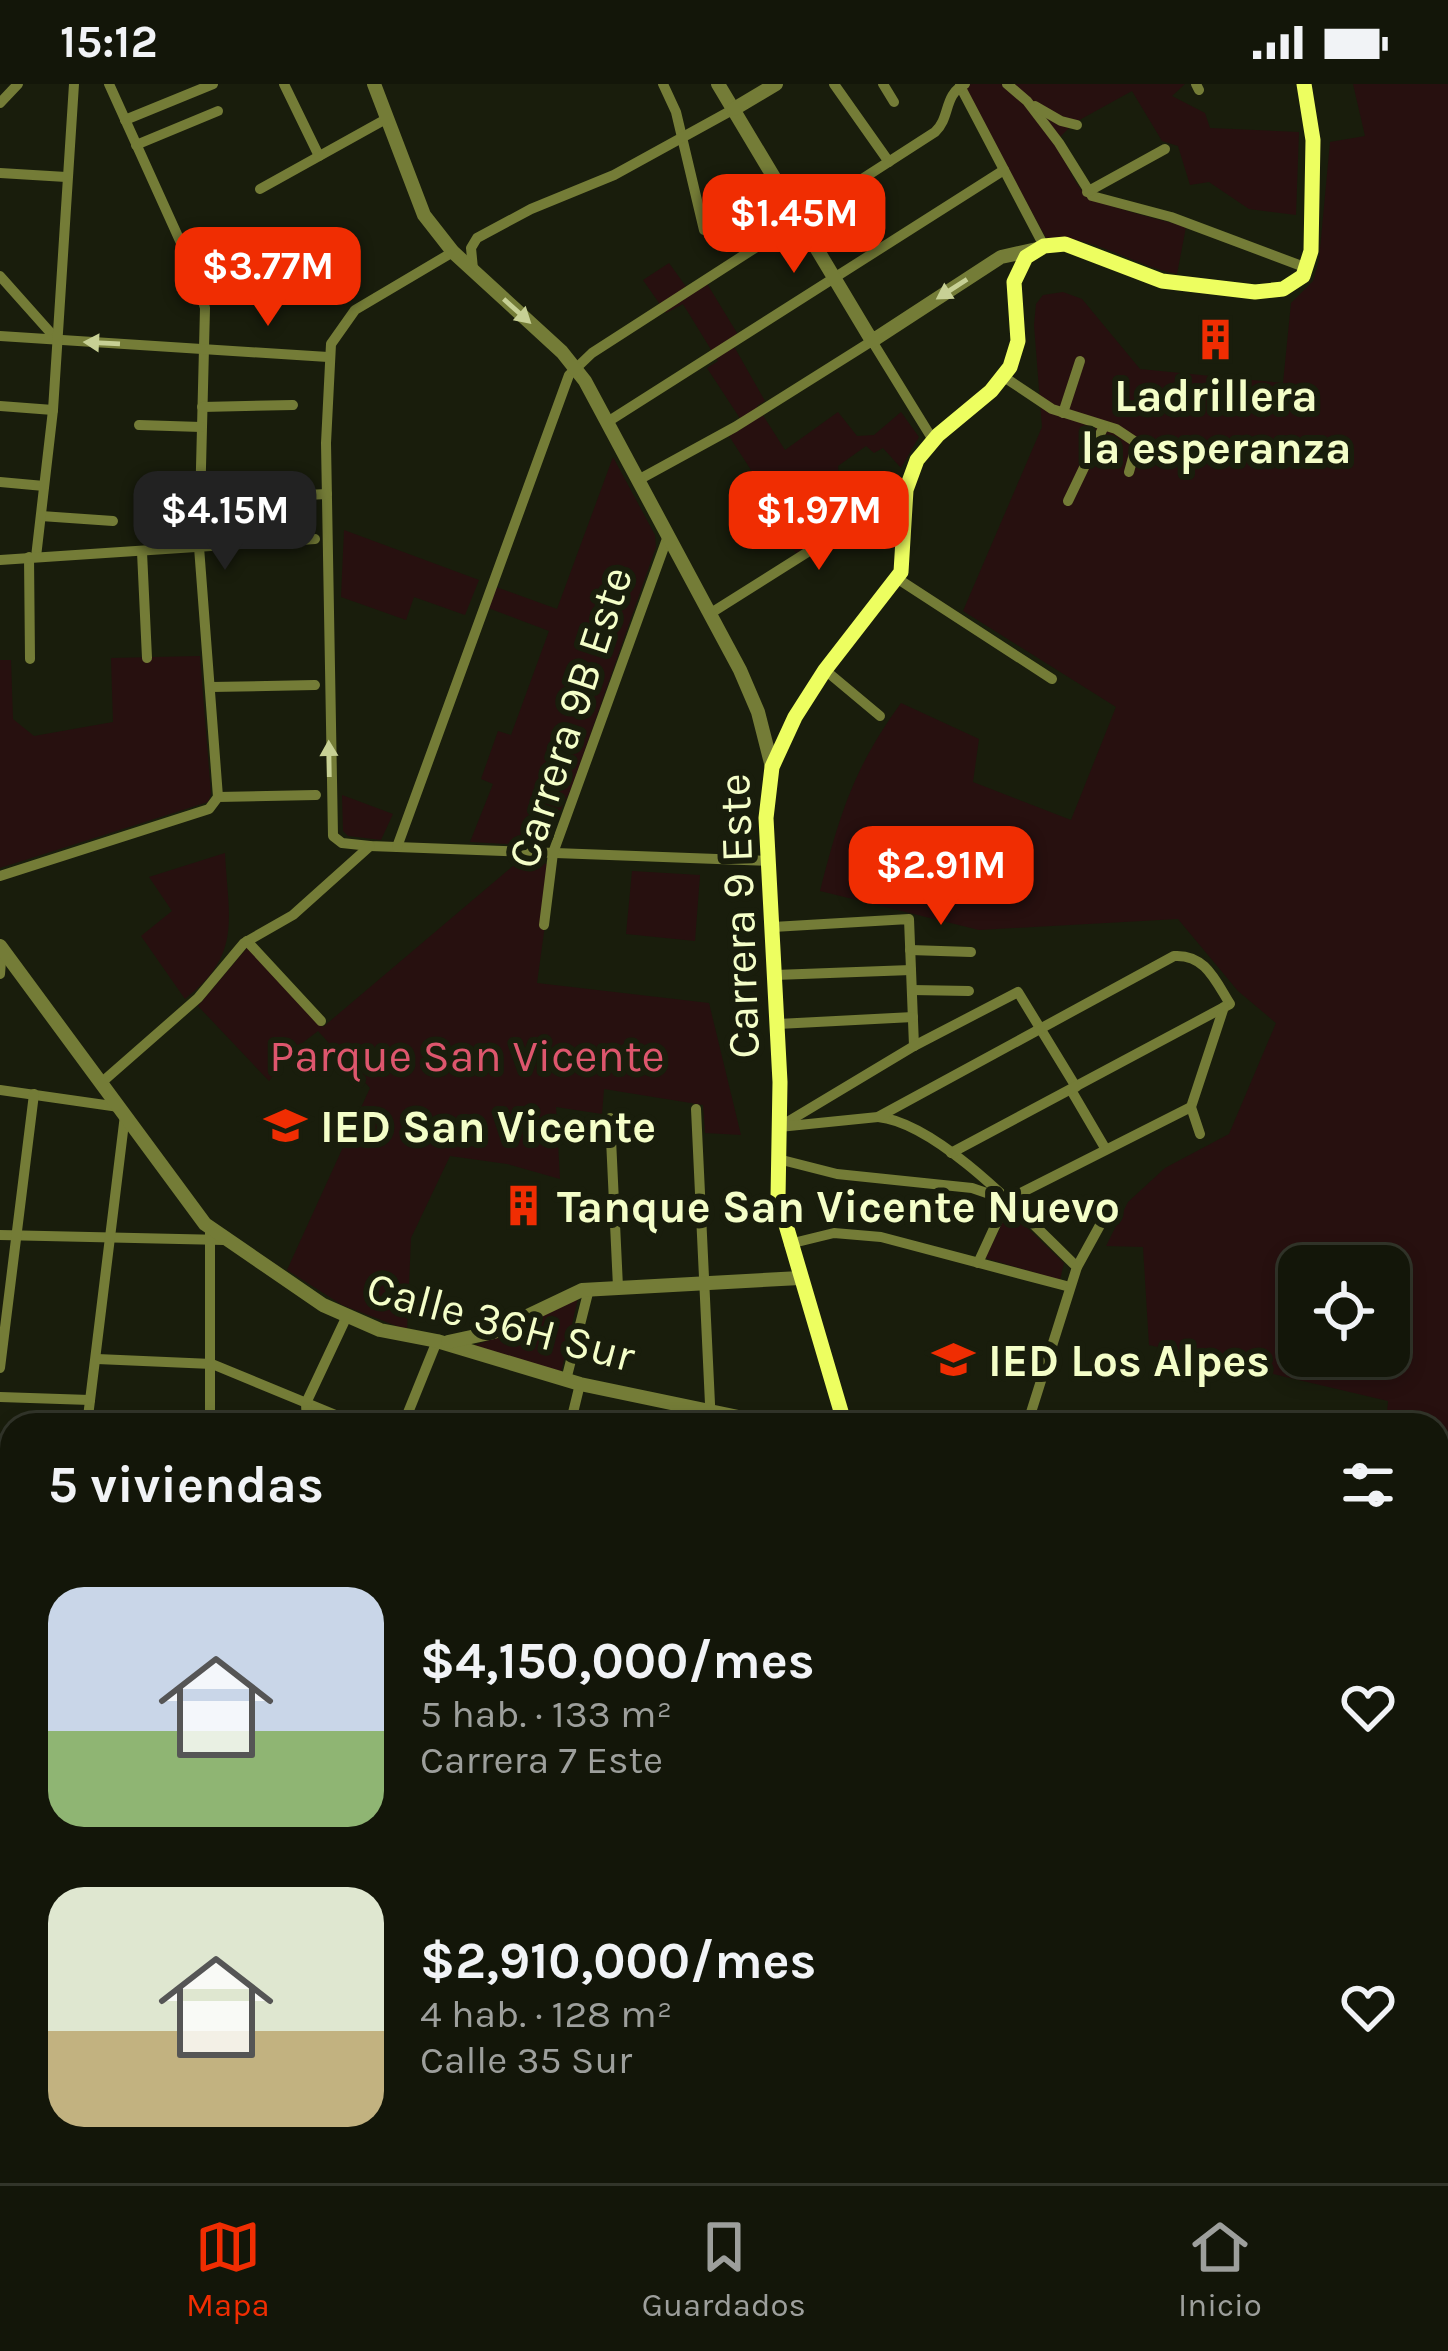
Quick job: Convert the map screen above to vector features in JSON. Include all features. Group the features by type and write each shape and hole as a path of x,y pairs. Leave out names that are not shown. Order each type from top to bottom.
{"main road":[{"path":"772,767 795,716 825,670 898,579 905,557 906,490 917,460 1004,376 1018,341 1016,275 1022,263 1041,248 1072,246 1162,281 1237,290 1283,289 1297,282 1307,268 1313,140 1304,84"},
{"name":"Carrera 9 Este","path":"772,767 766,802 778,1024 778,1198 841,1413"}],"street":[{"path":"0,103 18,84"},
{"path":"30,659 32,557 53,410 74,84"},
{"path":"0,876 209,809 218,797 200,548 206,317 199,284 110,84"},
{"path":"125,120 213,84"},
{"path":"284,84 319,156"},
{"name":"Carrera 9 Este","path":"374,84 412,191 436,233 576,368 609,421 754,703 772,767"},
{"path":"663,84 676,112 704,230"},
{"path":"718,84 933,440"},
{"path":"473,272 471,248 477,238 531,209 614,176 776,84"},
{"path":"834,84 890,162"},
{"path":"883,84 894,102"},
{"path":"1007,84 1061,122 1077,124"},
{"path":"397,847 559,400 576,368 592,353 940,128 950,97 962,85 1041,248 1001,257 734,428 640,478"},
{"path":"1027,101 1060,143 1087,192 1098,199 1171,217 1307,268"},
{"path":"136,145 218,111"},
{"path":"260,189 386,119"},
{"path":"1087,192 1165,149"},
{"path":"609,421 1004,170"},
{"path":"0,172 66,177"},
{"path":"453,252 362,305 343,322 328,356 330,824 338,841 769,861"},
{"path":"0,277 57,340"},
{"path":"0,336 328,356"},
{"path":"1063,413 1080,361"},
{"path":"1004,376 1063,413 1138,443 1129,472"},
{"path":"202,407 293,405"},
{"path":"0,406 53,410"},
{"path":"139,425 201,427"},
{"path":"1068,501 1104,426"},
{"path":"0,482 44,486"},
{"path":"711,613 906,490"},
{"path":"200,500 327,494"},
{"path":"41,516 113,521"},
{"name":"Carrera 9B Este","path":"544,926 553,854 669,533"},
{"path":"0,560 315,539"},
{"path":"142,552 147,658"},
{"path":"898,579 1052,679"},
{"path":"825,670 880,716"},
{"path":"211,687 315,685"},
{"path":"218,797 316,795"},
{"path":"101,1083 199,998 234,951 292,915 370,846"},
{"path":"772,927 909,919 914,1046"},
{"path":"247,941 321,1022"},
{"path":"1,947 215,1236 210,1413"},
{"path":"0,974 1,947"},
{"path":"910,950 971,952"},
{"path":"878,1117 1169,958 1185,956 1204,964 1227,1005 1191,1107 1200,1134"},
{"path":"775,975 911,970"},
{"path":"912,990 969,991"},
{"path":"779,1127 914,1046 1018,992 1105,1148"},
{"path":"952,1153 1227,1005"},
{"path":"778,1024 913,1016"},
{"path":"0,1090 122,1111"},
{"path":"0,1369 34,1094"},
{"path":"978,1263 1007,1200 1191,1107"},
{"path":"696,1109 710,1413"},
{"path":"88,1413 112,1237 122,1111"},
{"path":"779,1127 878,1117 907,1124 952,1153 1077,1268"},
{"path":"610,1118 618,1287"},
{"path":"778,1159 837,1174 972,1188 1007,1200"},
{"path":"1031,1413 1077,1268 1110,1207"},
{"path":"789,1244 850,1233 901,1241 1070,1287"},
{"path":"0,1235 215,1236"},
{"name":"Calle 36H Sur","path":"215,1236 346,1318 691,1413"},
{"path":"408,1413 437,1341 494,1332 563,1296 589,1289 800,1278"},
{"path":"571,1413 589,1289"},
{"path":"306,1413 305,1402 346,1318"},
{"path":"97,1359 212,1364 331,1413"},
{"path":"0,1397 90,1400"}],"green space":[{"path":"962,84 1185,84 1172,96 1205,113 1210,128 1299,132 1296,215 1249,209 1209,182 1190,185 1178,146 1162,141 1132,91 1074,123 1055,142 1091,198 1186,227 1177,274 1078,240 1046,238"},
{"path":"1353,84 1448,84 1448,1413 1387,1413 1388,1401 1286,1377 1410,1377 1410,1245 1278,1245 1278,1375 1149,1345 1143,1247 1106,1246 1128,1202 1165,1168 1229,1134 1276,1023 1238,991 1178,919 979,930 820,891 850,793 901,703 979,739 973,782 1071,820 1116,707 963,611 1042,427 1034,325 1036,304 1043,295 1063,292 1082,299 1140,369 1283,383 1291,303 1313,281 1330,142 1365,136"},
{"path":"669,263 687,288 703,277 740,338 732,343 765,401 757,406 785,450 838,412 857,436 874,435 901,412 919,437 901,468 883,448 874,453 866,446 838,466 845,526 797,554 750,497 762,487 729,436 745,426 707,368 718,361 683,304 666,313 643,280"},
{"path":"613,457 655,535 656,547 572,787 543,846 470,842 493,784 481,779 498,731 511,735 549,631 488,608 496,587 557,609"},
{"path":"344,530 479,580 465,615 414,597 406,620 341,597"},
{"path":"200,656 208,802 0,868 0,660 11,660 13,719 34,736 113,722 111,658"},
{"path":"342,795 393,814 381,840 348,836 343,831"},
{"path":"225,853 229,916 224,950 216,966 185,999 141,936 172,911 149,877"},
{"name":"Parque San Vicente","path":"519,861 548,864 537,983 709,1003 741,1135 705,1133 703,1105 604,1089 602,1114 556,1107 560,1179 507,1164 450,1156 411,1238 407,1330 342,1305 287,1270 370,1088 318,1031 288,1054 269,1081 198,1006 247,948 323,1027"},
{"path":"632,871 700,875 695,941 626,934"},
{"path":"1009,1210 1064,1263 1060,1280 985,1258"},
{"path":"578,1298 561,1373 468,1347 502,1336"}],"place":[{"name":"Ladrillera la esperanza","path":"1216,339"},
{"name":"IED San Vicente","path":"286,1126"},
{"name":"Tanque San Vicente Nuevo","path":"523,1206"},
{"name":"IED Los Alpes","path":"954,1360"}]}
